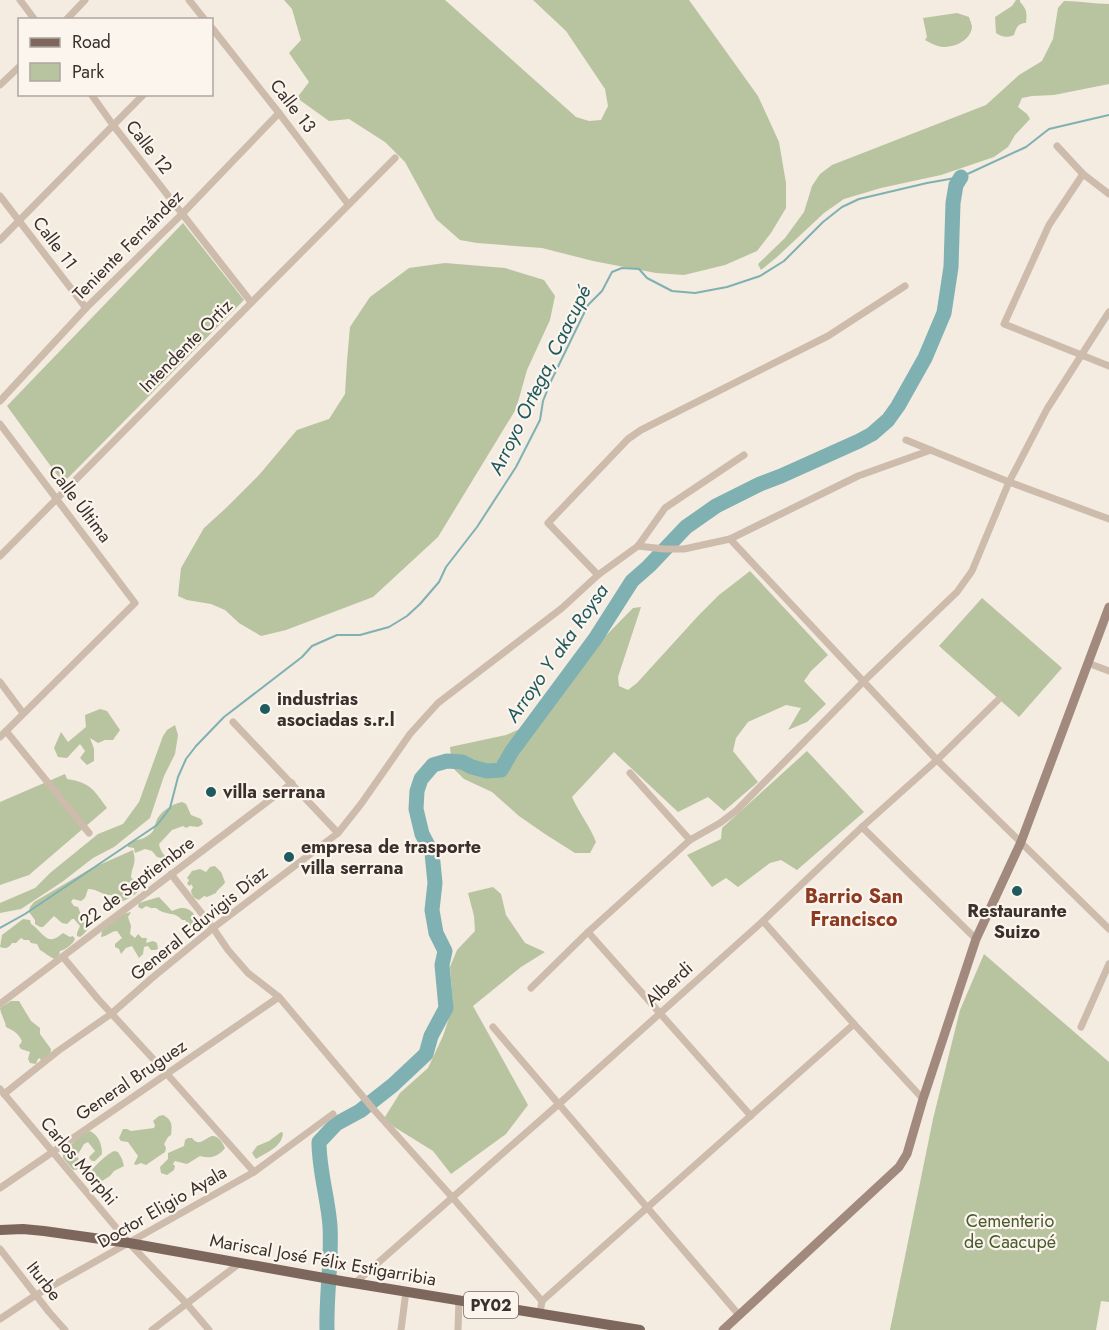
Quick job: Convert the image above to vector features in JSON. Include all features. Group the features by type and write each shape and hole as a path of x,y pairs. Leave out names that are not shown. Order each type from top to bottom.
{"main road":[{"name":"Mariscal José Félix Estigarribia","path":"0,1230 23,1229 129,1243 341,1281 640,1330"}],"street":[{"path":"20,0 34,18"},
{"path":"68,18 85,0"},
{"path":"189,0 203,18"},
{"name":"Calle 13","path":"213,29 348,204"},
{"path":"0,85 18,68"},
{"name":"Calle 12","path":"92,96 251,302"},
{"path":"0,240 142,96"},
{"name":"Teniente Fernández","path":"0,401 86,308 182,214 279,113"},
{"path":"1057,146 1083,174 1109,194"},
{"name":"Intendente Ortiz","path":"0,556 395,158"},
{"path":"1083,174 1049,225 1004,324 1109,366"},
{"name":"Calle 11","path":"0,196 86,308"},
{"path":"598,575 548,523 628,439 641,430 828,336 905,286"},
{"path":"531,988 588,932 690,840 720,823 737,810 863,682 957,592 972,571 1009,482 1047,409 1109,312"},
{"name":"Calle Última","path":"0,424 135,603 23,713"},
{"path":"906,440 1109,519"},
{"path":"638,546 684,549 730,539 858,476 931,450"},
{"name":"General Eduvigis Díaz","path":"2,1092 111,1014 213,928 338,833 410,734 438,703 562,608 598,575 638,546 665,508 744,454"},
{"path":"730,539 937,760 1109,929"},
{"path":"723,1330 899,1167 907,1154 976,939 1021,842 1109,607"},
{"path":"1088,663 1109,671"},
{"path":"0,682 23,713 3,734 88,833"},
{"name":"Alberdi","path":"355,1283 763,921 937,760 998,700"},
{"path":"233,722 338,833"},
{"path":"630,773 690,840"},
{"name":"22 de Septiembre","path":"0,1004 291,783"},
{"path":"862,827 976,939"},
{"path":"171,874 248,974 279,997 361,1095 542,1300"},
{"path":"763,921 923,1099"},
{"path":"588,932 751,1116"},
{"path":"63,957 111,1014 254,1172"},
{"path":"1081,1027 1109,964"},
{"name":"General Bruguez","path":"0,1188 279,997"},
{"path":"540,1313 542,1300 854,1024"},
{"path":"493,1027 739,1315"},
{"name":"Carlos Morphi","path":"2,1092 129,1243 209,1330"},
{"name":"Doctor Eligio Ayala","path":"0,1319 36,1295 254,1172 333,1114"},
{"name":"Iturbe","path":"0,1249 65,1330"},
{"path":"152,1330 241,1263"},
{"path":"400,1330 406,1291"},
{"path":"458,1330 459,1299"}],"green space":[{"path":"284,0 445,0 576,117 589,121 601,120 608,106 605,89 566,31 533,0 689,0 758,96 779,142 786,183 786,208 757,251 725,265 684,275 656,273 542,248 460,240 436,219 405,162 385,142 349,119 329,121 297,98 309,82 289,53 301,40 292,9"},
{"path":"1016,0 1020,0 1025,9 1026,23 1018,26 1014,35 1007,37 996,33 995,17 1012,6"},
{"path":"1064,1 1109,4 1109,84 1054,95 1022,98 1018,107 1030,119 1015,135 1008,147 994,157 941,175 844,199 824,213 761,270 758,264 785,238 804,212 812,186 820,174 832,165 986,105 1019,75 1042,61 1053,39 1058,8"},
{"path":"957,13 969,17 972,26 964,40 943,47 925,40 927,37 923,18"},
{"path":"183,223 244,300 63,483 7,406"},
{"path":"445,263 505,268 544,280 555,296 550,320 527,370 516,409 438,537 373,597 286,630 261,636 239,623 225,610 178,596 181,568 204,528 259,475 297,430 329,419 345,394 350,327 370,297 409,268"},
{"path":"750,571 828,655 804,681 826,704 807,722 788,730 801,708 786,705 748,722 736,738 733,751 758,782 724,811 708,797 678,812 614,752 572,797 596,842 590,853 575,853 519,816 492,792 464,779 452,767 450,747 506,735 522,728 545,711 588,654 633,608 641,607 618,677 619,686 628,690 719,595"},
{"path":"982,598 1062,668 1019,717 939,646"},
{"path":"100,709 107,711 120,730 113,740 98,743 90,738 94,749 94,761 87,765 80,758 85,751 80,744 67,758 58,757 54,748 61,732 68,742 86,727 85,715"},
{"path":"175,725 178,735 175,754 164,776 150,818 114,847 93,858 21,909 0,913 0,903 35,888 98,834 123,824 139,802 163,736"},
{"path":"807,751 864,812 797,870 781,860 770,863 738,887 726,878 712,887 687,855 721,839 722,828"},
{"path":"65,774 67,779 91,788 107,808 29,875 0,885 0,802"},
{"path":"182,802 186,804 191,815 201,819 203,824 198,827 183,826 172,830 159,844 164,855 175,863 172,865 165,863 152,851 145,849 135,853 134,848 128,847 128,843 144,838 153,831 163,812"},
{"path":"133,850 134,862 131,878 143,885 135,894 114,904 111,901 111,895 88,889 85,898 81,901 73,899 71,902 78,907 82,917 92,926 82,936 77,936 80,926 74,919 67,924 54,916 43,927 35,924 29,912 34,902 90,869"},
{"path":"215,866 221,872 225,882 216,893 199,900 193,896 191,891 193,887 187,884 189,880 187,878 192,871 200,869 206,872 210,867"},
{"path":"493,887 501,894 506,915 525,943 545,952 521,967 473,1006 528,1105 506,1134 451,1174 433,1151 383,1120 400,1093 428,1068 443,1036 453,1006 450,967 457,950 475,931 468,893"},
{"path":"159,897 172,911 185,908 192,912 203,927 200,932 193,930 185,920 176,915 156,908 138,907 139,903"},
{"path":"131,912 128,917 131,926 130,934 135,938 138,934 142,938 147,938 146,943 153,941 157,943 158,949 155,950 151,950 148,946 144,947 143,954 139,958 132,946 126,948 121,954 115,947 115,944 122,938 117,931 101,937 102,931 123,914"},
{"path":"23,919 30,920 31,924 47,938 53,939 63,933 75,939 60,951 55,959 40,950 37,944 21,938 7,948 0,947 2,935"},
{"name":"Cementerio de Caacupé","path":"984,954 1109,1062 1109,1302 1101,1301 1096,1330 890,1330 933,1119 960,1010"},
{"path":"11,1001 19,1001 31,1021 40,1028 40,1034 51,1049 50,1056 41,1061 40,1058 38,1059 36,1064 30,1063 28,1059 30,1052 19,1046 22,1041 19,1036 6,1027 0,1008"},
{"path":"163,1115 169,1119 172,1126 171,1135 164,1144 165,1152 146,1165 134,1164 138,1156 128,1142 121,1141 119,1138 123,1129 131,1131 154,1128 153,1121"},
{"path":"90,1131 96,1135 102,1154 92,1161 89,1158 95,1151 88,1142 84,1144 77,1156 82,1166 81,1169 73,1170 63,1158 63,1154 78,1138"},
{"path":"283,1133 282,1138 277,1146 256,1159 252,1153 257,1146"},
{"path":"212,1136 218,1138 225,1148 220,1153 210,1157 200,1156 187,1164 175,1161 174,1170 167,1175 161,1173 160,1167 168,1159 168,1153 184,1146 185,1140 192,1138 199,1142"},
{"path":"114,1151 118,1152 124,1166 102,1181 94,1179 88,1181 84,1178 88,1171"}],"waterway":[{"name":"Arroyo Ortega, Caacupé","path":"0,928 25,914 157,825 170,808 178,777 186,759 196,746 224,717 302,657 312,646 337,635 360,635 389,627 407,616 420,604 439,582 446,567 477,527 516,467 540,420 543,401 551,381 588,305 602,291 612,272 622,268 639,269 647,278 672,291 695,293 727,287 760,276 784,261 823,222 842,207 859,199 961,177 1026,147 1049,129 1109,115"},
{"name":"Arroyo Y aka Roysa","path":"327,1330 330,1226 319,1142 336,1124 360,1111 393,1085 426,1054 431,1036 446,1008 442,965 445,951 436,933 432,910 435,883 432,853 422,834 416,809 417,791 421,779 433,765 447,761 462,762 487,771 501,770 512,751 595,639 632,581 686,527 716,506 760,484 859,441 872,434 888,420 925,358 944,313 951,267 953,203 956,185 961,177"}],"place":[{"name":"industrias asociadas s.r.l","path":"265,709"},
{"name":"villa serrana","path":"211,792"},
{"name":"empresa de trasporte villa serrana","path":"289,857"},
{"name":"Restaurante Suizo","path":"1017,891"}],"district":[{"name":"Barrio San Francisco","path":"854,908"}]}
